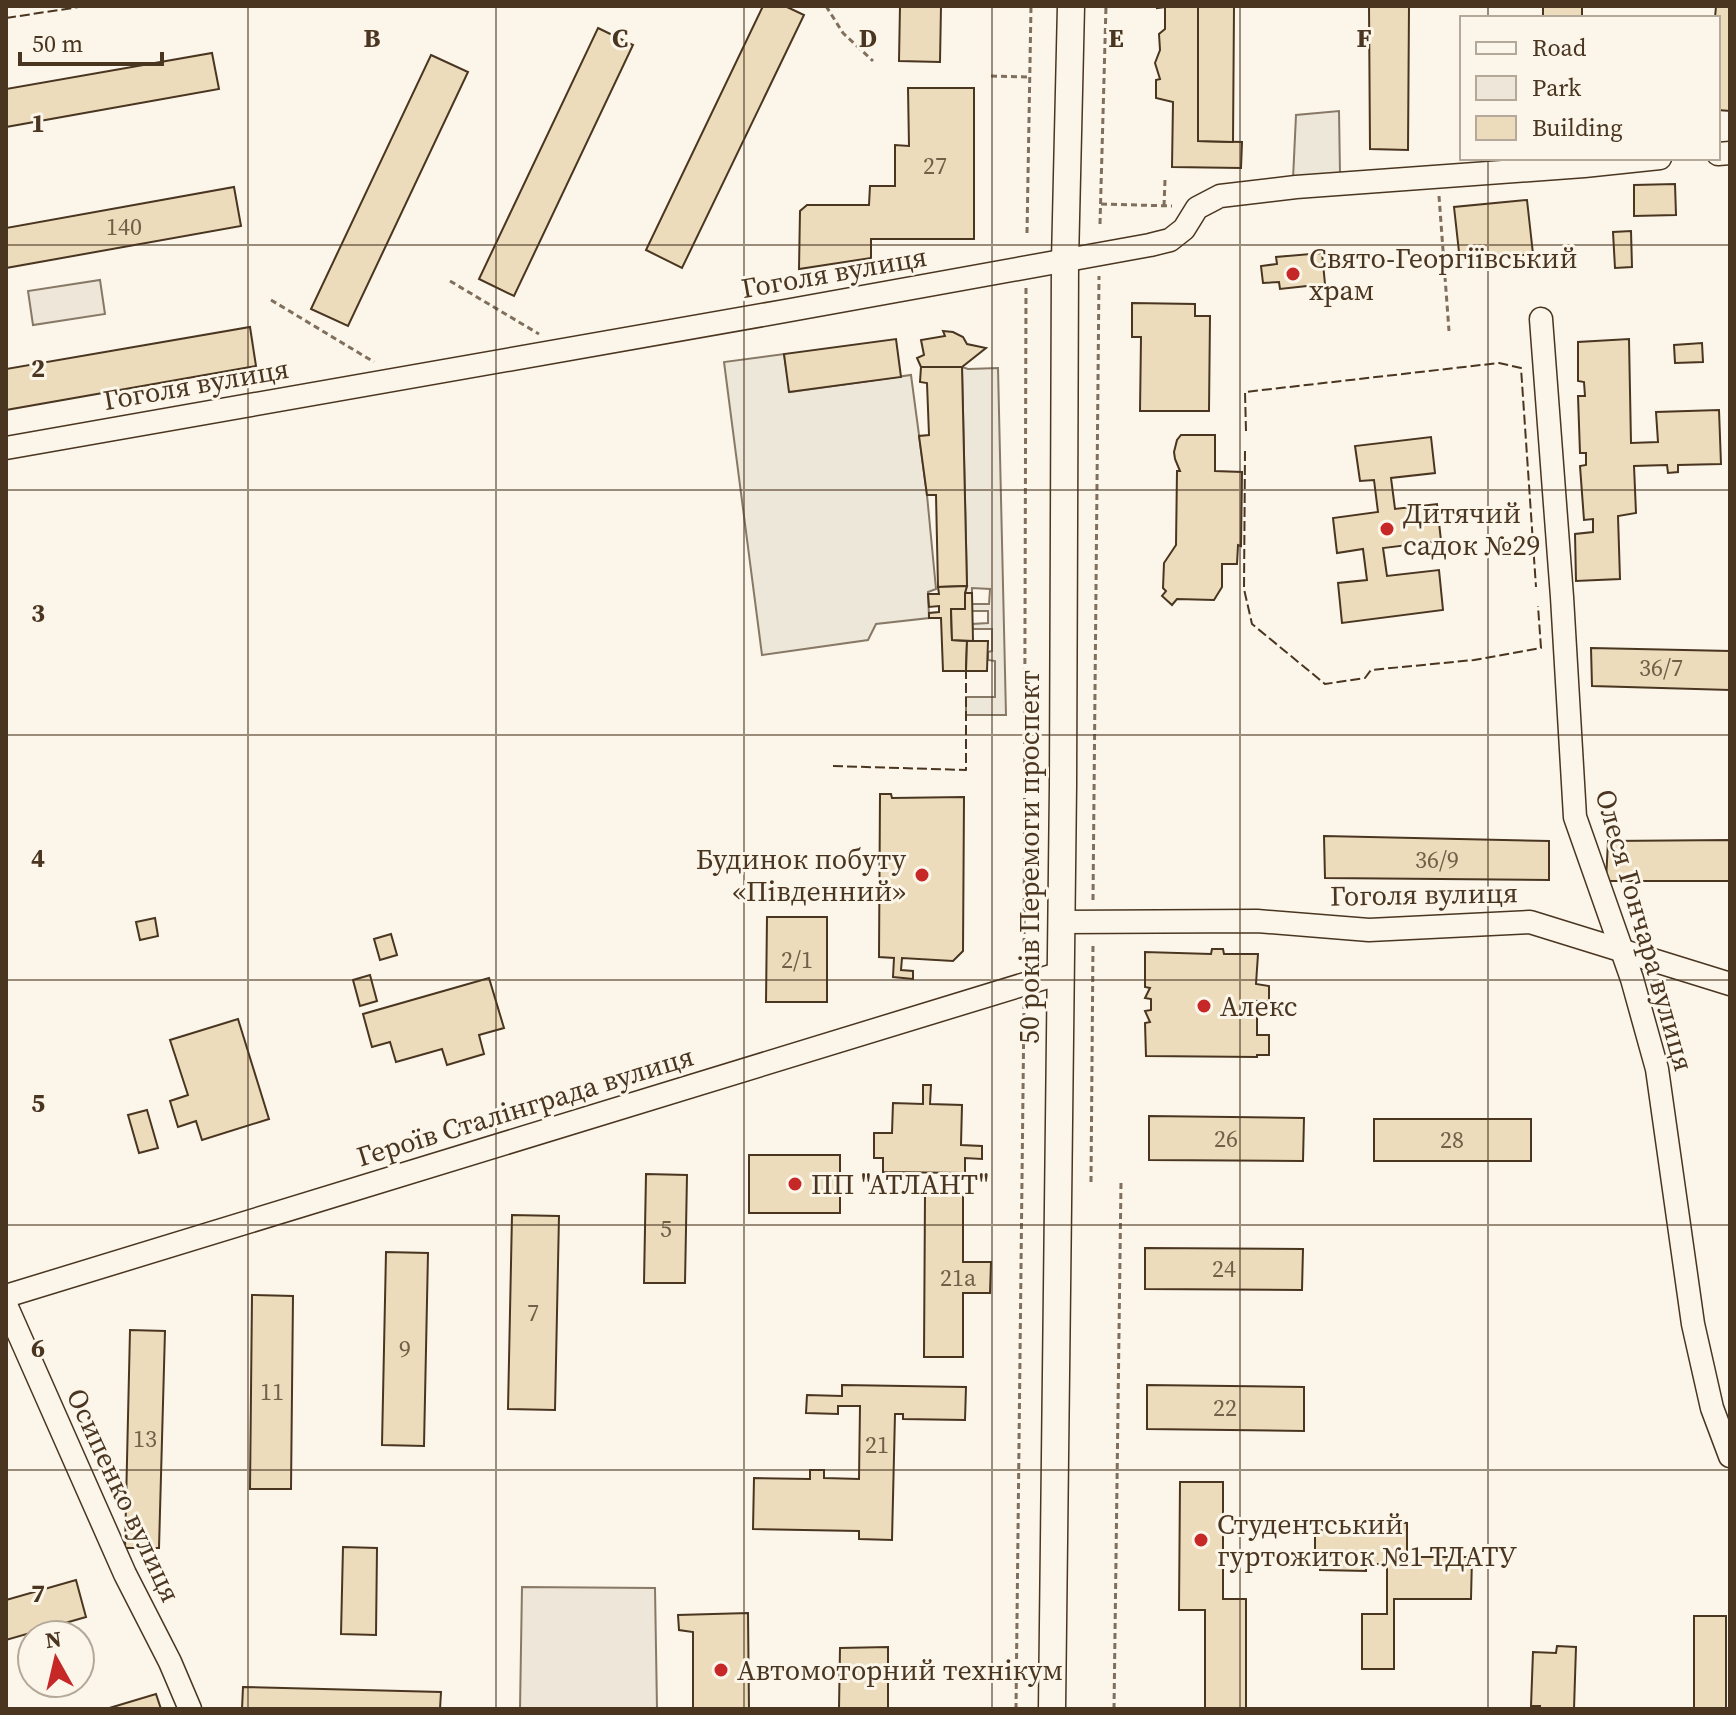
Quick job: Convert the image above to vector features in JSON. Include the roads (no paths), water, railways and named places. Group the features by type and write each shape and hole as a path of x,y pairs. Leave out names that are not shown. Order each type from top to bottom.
{"main road":[{"name":"50 років Перемоги проспект","path":"1052,1709 1065,261 1071,6"}],"street":[{"name":"Гоголя вулиця","path":"6,448 1170,240 1184,229 1197,208 1220,196 1641,160"},
{"name":"Олеся Гончара вулиця","path":"1541,319 1575,817 1632,979 1657,1069 1693,1324 1712,1408 1730,1456"},
{"name":"Гоголя вулиця","path":"1061,922 1257,921 1369,930 1530,922 1730,984"},
{"name":"Героїв Сталінграда вулиця","path":"6,1296 1061,973"},
{"name":"Осипенко вулиця","path":"6,1305 125,1574 190,1709"}],"place":[{"name":"Свято-Георгіївський храм","path":"1293,274"},
{"name":"Дитячий садок №29","path":"1387,529"},
{"name":"Будинок побуту «Південний»","path":"922,875"},
{"name":"Алекс","path":"1204,1006"},
{"name":"ПП \"АТЛАНТ\"","path":"795,1184"},
{"name":"Студентський гуртожиток №1 ТДАТУ","path":"1201,1540"},
{"name":"Автомоторний технікум","path":"721,1670"}]}
